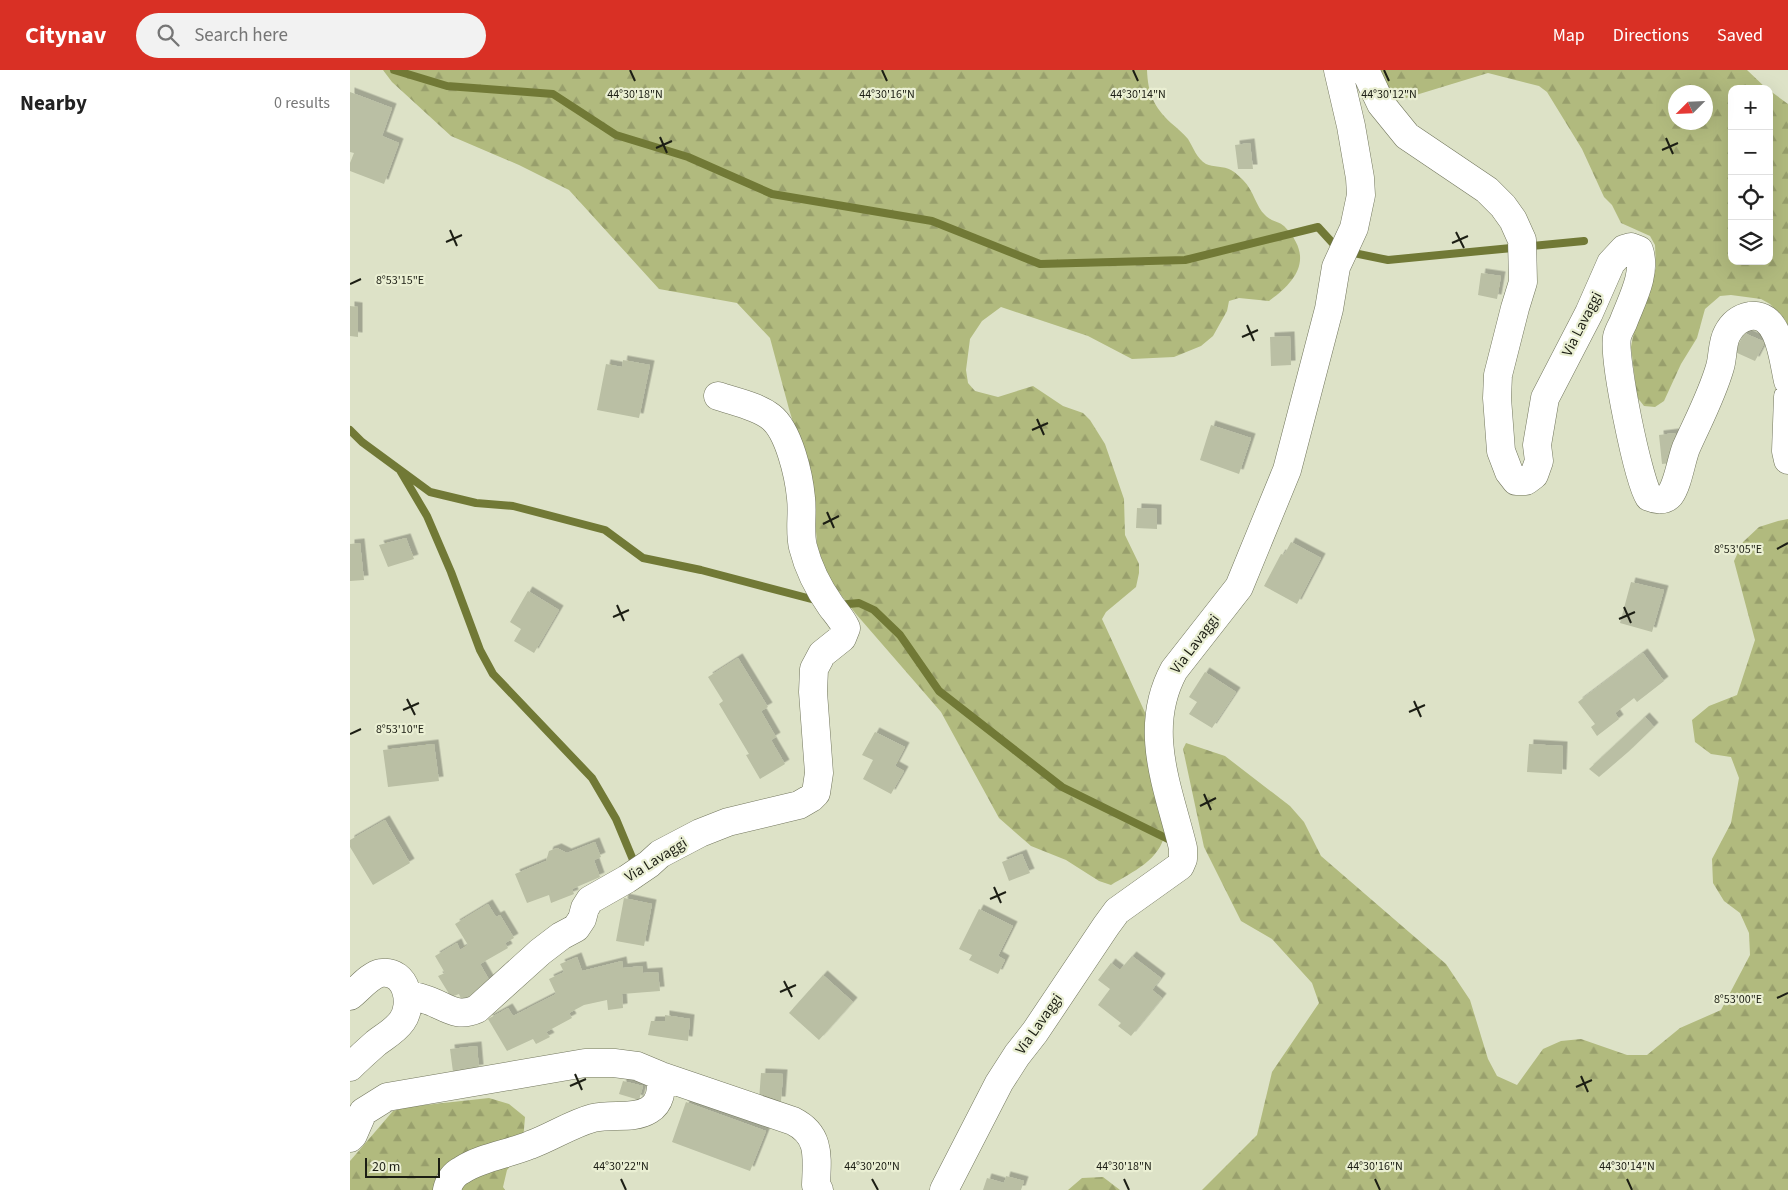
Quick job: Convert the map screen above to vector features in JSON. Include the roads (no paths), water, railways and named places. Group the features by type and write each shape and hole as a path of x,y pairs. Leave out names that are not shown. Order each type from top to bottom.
{"street":[{"name":"Via Lavaggi","path":"944,1190 999,1084 1017,1054 1035,1032 1106,926 1117,911 1180,866 1183,858 1183,848 1160,762 1158,740 1162,700 1166,684 1174,670 1239,587 1287,470 1341,257 1354,228 1361,195 1351,126 1338,70"},
{"name":"Via Lavaggi","path":"1365,70 1381,104 1406,136 1487,190 1503,206 1513,220 1522,240 1524,282 1515,308 1498,375 1497,398 1501,451 1509,472 1516,481 1526,481 1534,475 1539,462 1538,445 1545,398 1611,263 1624,249 1631,247 1639,250 1642,258 1640,278 1617,337 1618,359 1639,472 1649,497 1659,500 1666,498 1673,490 1686,449 1716,382 1726,336 1734,323 1745,317 1757,315 1772,324 1779,340 1788,381"},
{"name":"Via Lavaggi","path":"409,995 425,999 458,1013 468,1013 477,1009 540,952 561,936 576,928 590,900 649,864 660,854 700,833 728,822 799,805 816,793 819,773 813,692 814,669 822,654 842,638 846,628 842,619 830,605 819,586 803,547 801,499 792,457 779,424 770,416 753,408 718,396"},
{"path":"1788,398 1786,451 1788,460"},
{"path":"350,996 381,973 392,974 403,982 409,995 408,1009 403,1020 393,1031 375,1044 350,1067"},
{"path":"350,1138 363,1112 387,1098 585,1063 614,1063 637,1066 660,1076 803,1126 811,1135 816,1146 816,1185 818,1190"},
{"path":"447,1190 453,1176 473,1164 531,1145 593,1118 631,1116 648,1111 661,1093 660,1076"}],"waterway":[{"path":"394,70 447,86 553,94 616,135 688,157 772,194 932,221 1040,264 1185,260 1318,227 1339,250 1388,260 1584,241"},
{"path":"350,430 362,442 430,492 476,503 513,506 605,530 643,558 701,570 819,601"},
{"path":"401,472 427,516 451,572 480,650 493,674 592,778 616,819 636,867"},
{"path":"838,605 859,603 874,610 900,635 939,691 1062,787 1172,841"}]}
